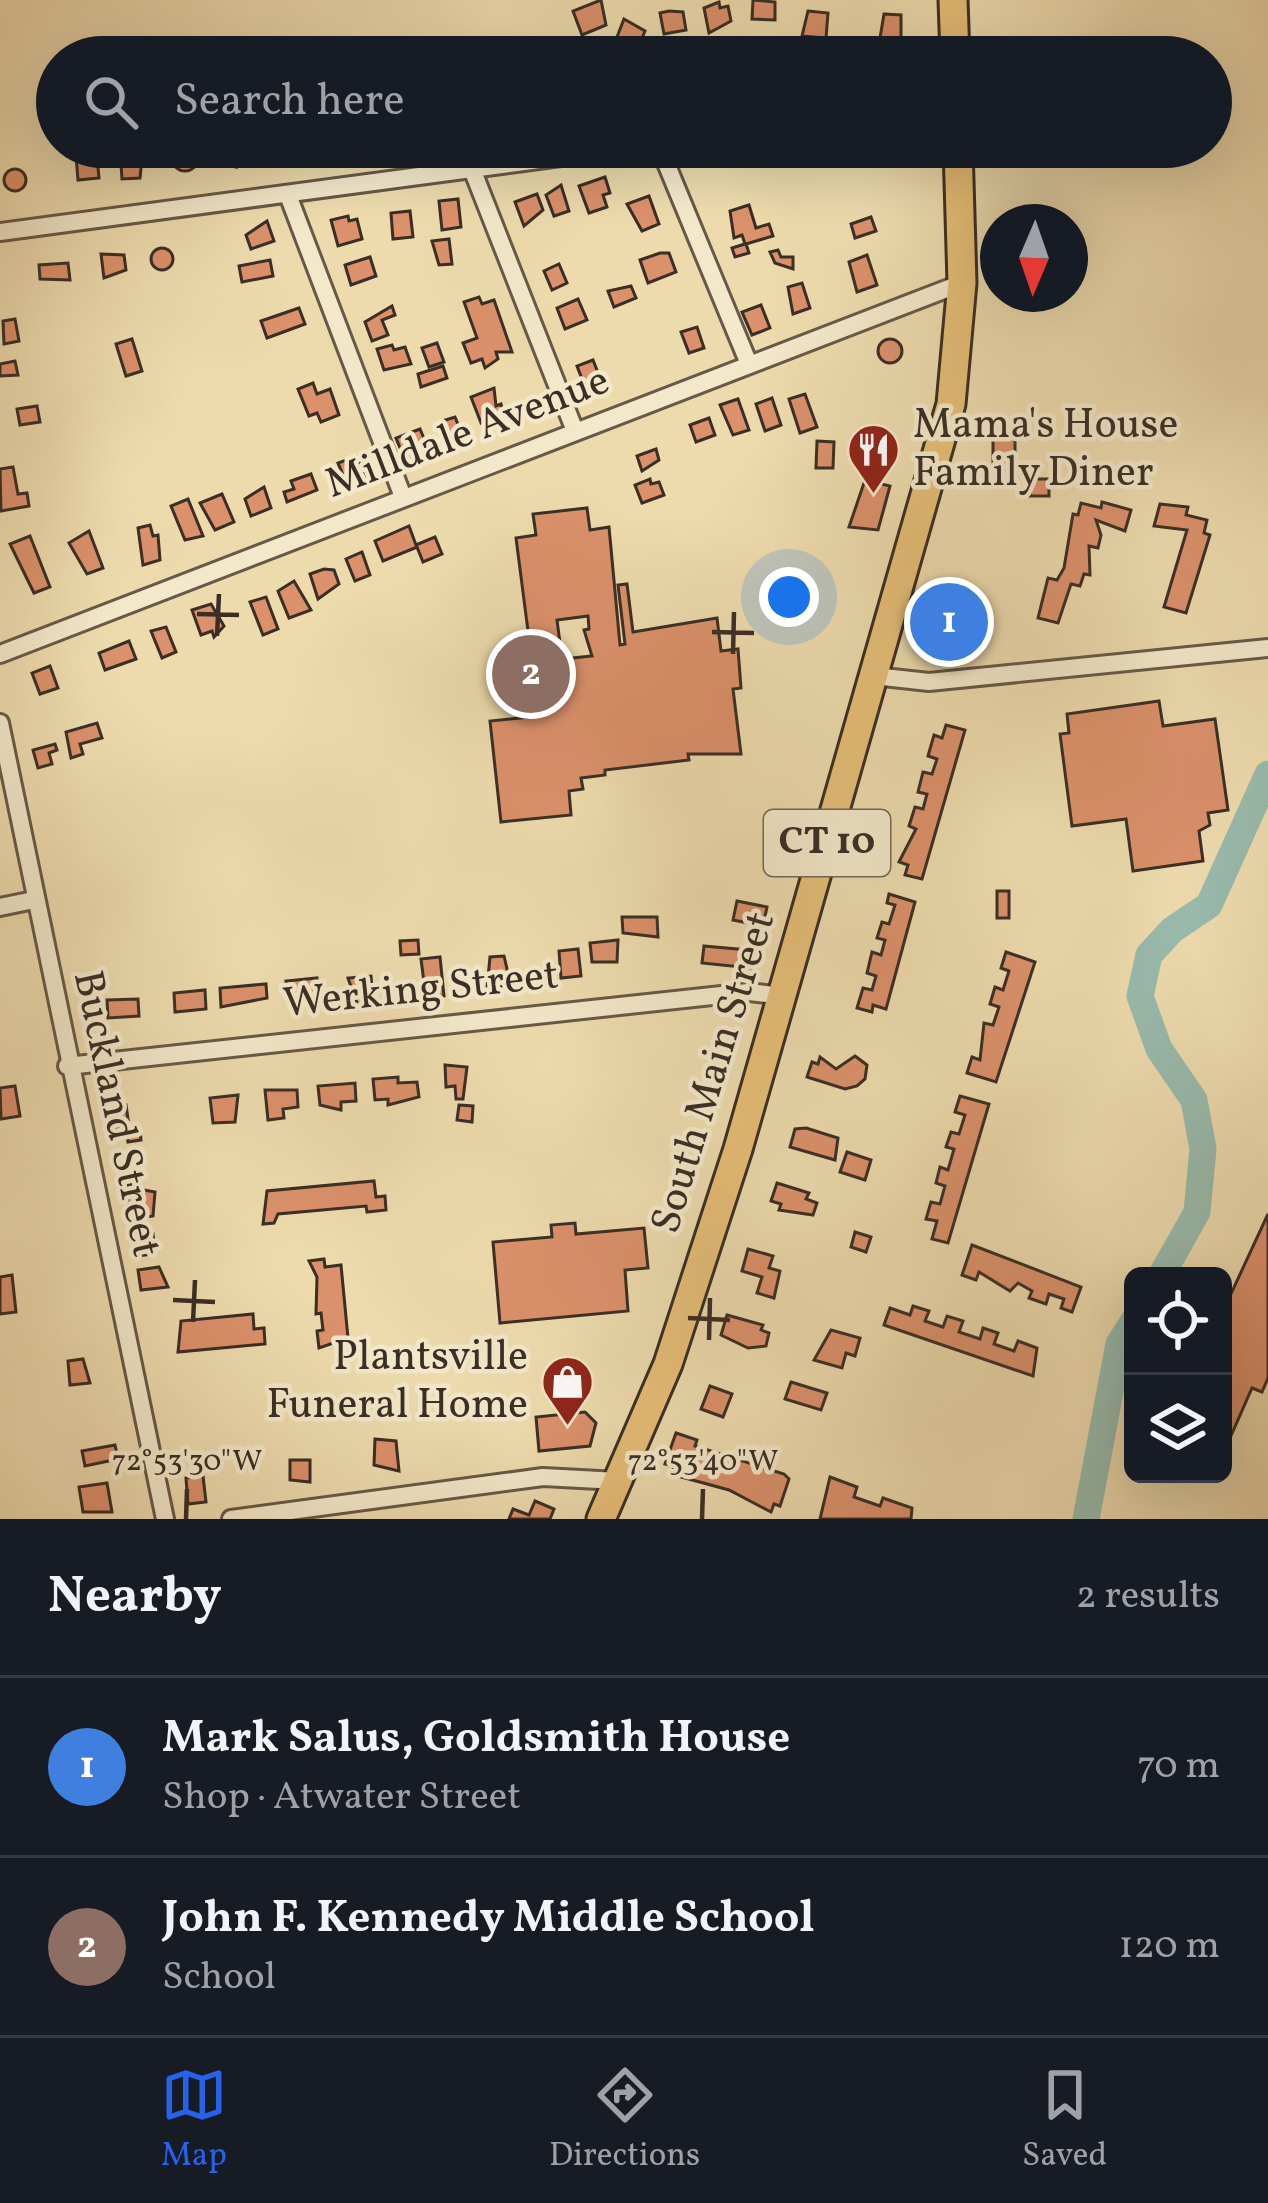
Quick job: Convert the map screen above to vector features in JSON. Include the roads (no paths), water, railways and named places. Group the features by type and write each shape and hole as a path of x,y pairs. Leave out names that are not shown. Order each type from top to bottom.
{"highway":[{"path":"953,0 954,36"},
{"name":"South Main Street","path":"601,1519 707,1250 951,404 962,283 959,168"}],"street":[{"path":"0,232 479,168"},
{"path":"668,168 749,364"},
{"path":"472,169 574,431"},
{"path":"288,195 403,496"},
{"name":"Milldale Avenue","path":"0,654 962,283"},
{"path":"874,676 929,682 1268,648"},
{"name":"Buckland Street","path":"0,723 67,1066 165,1519"},
{"path":"0,907 34,900"},
{"name":"Werking Street","path":"67,1066 749,992 783,996"},
{"path":"231,1519 543,1478 618,1481"}],"waterway":[{"path":"1166,1267 1197,1212 1203,1149 1194,1100 1159,1049 1140,996 1149,955 1172,930 1209,905 1268,774"},
{"path":"1086,1519 1124,1336"}],"place":[{"name":"Mama's House Family Diner","path":"874,496"},
{"name":"Mark Salus, Goldsmith House","path":"949,622"},
{"name":"John F. Kennedy Middle School","path":"531,674"},
{"name":"Plantsville Funeral Home","path":"567,1428"}]}
